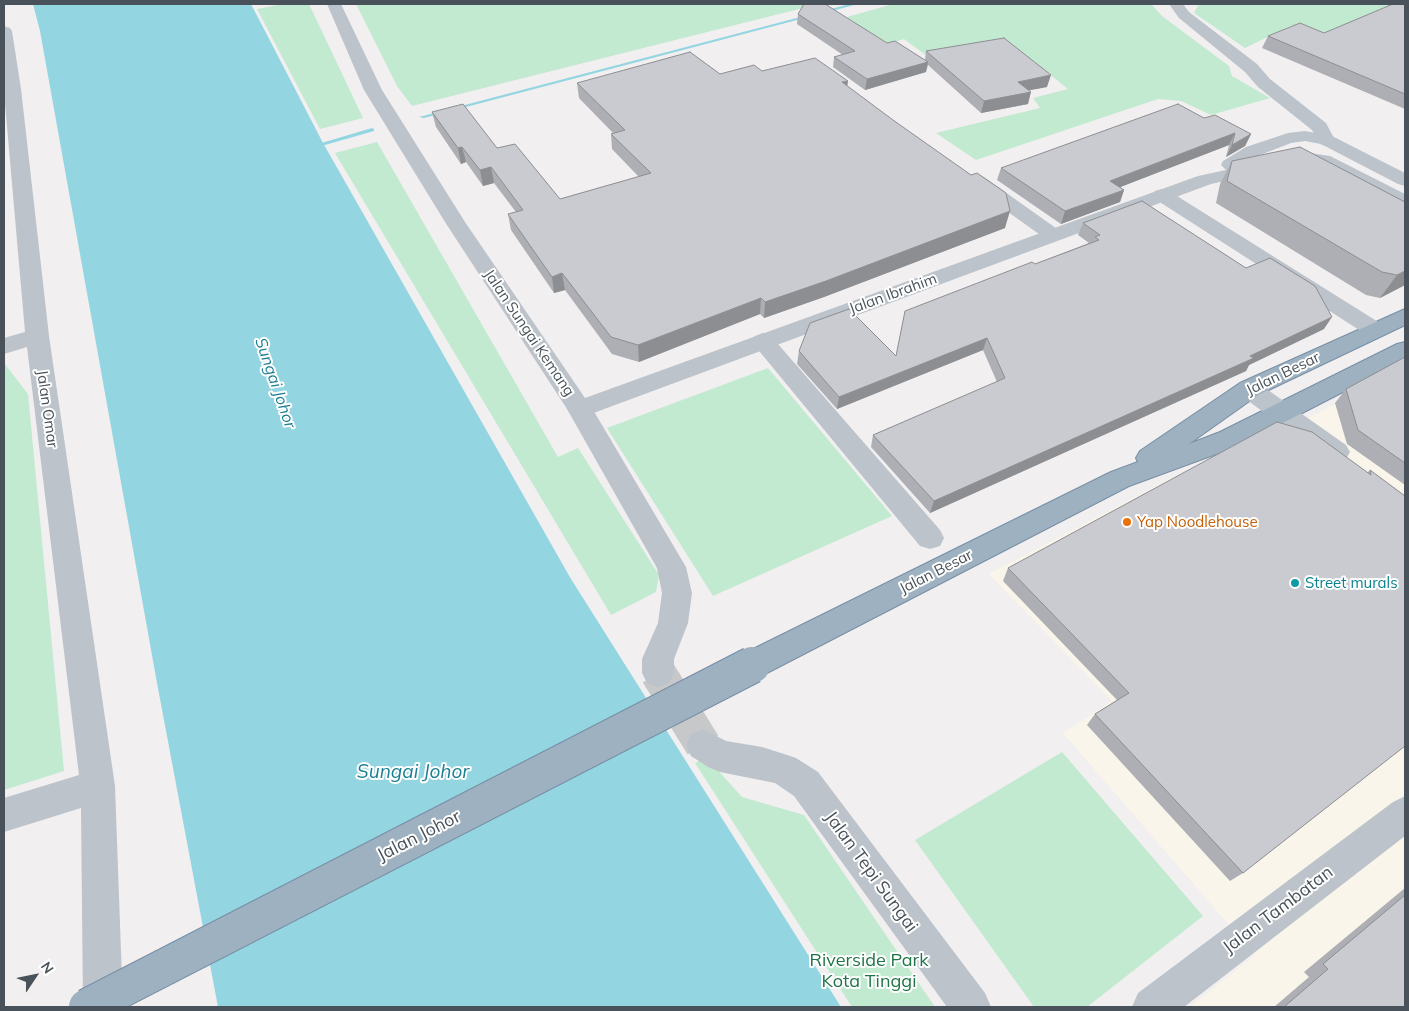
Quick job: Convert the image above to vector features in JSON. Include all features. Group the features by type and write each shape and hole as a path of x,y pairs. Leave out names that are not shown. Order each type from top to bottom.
{"highway":[{"name":"Jalan Besar","path":"1120,479 1250,389 1405,316"},
{"name":"Jalan Besar","path":"752,665 1120,479 1229,439 1405,350"},
{"name":"Jalan Johor","path":"87,1007 752,665"}],"street":[{"name":"Jalan Sungai Kemang","path":"334,4 373,90 455,222 580,409 671,567 677,593 672,623 658,659 658,672"},
{"path":"1176,4 1184,15 1251,68 1264,84 1320,127 1326,140"},
{"name":"Jalan Omar","path":"4,31 12,89 37,336 98,786 103,1007"},
{"name":"Jalan Ibrahim","path":"1205,180 1253,151 1288,138 1305,136 1326,140 1405,180"},
{"name":"Jalan Ibrahim","path":"580,409 1205,180 1303,158 1323,160 1342,168 1405,202"},
{"path":"1378,165 1405,172"},
{"path":"962,170 1053,235"},
{"path":"1162,195 1375,330"},
{"path":"4,346 37,336"},
{"path":"763,341 930,538"},
{"path":"1250,389 1359,468"},
{"name":"Jalan Tepi Sungai","path":"703,745 720,756 762,763 784,770 806,784 971,1007"},
{"path":"4,815 98,786"},
{"name":"Jalan Tambatan","path":"1152,1007 1405,814"}],"shaded area":[{"path":"1405,368 1405,1007 1190,1007 1255,955 1063,733 1112,701 989,574 1168,480 1306,419"}],"green space":[{"path":"282,4 309,4 363,118 320,129 257,9"},
{"path":"356,4 819,4 412,106 397,86"},
{"path":"893,4 1151,4 1162,16 1229,66 1232,76 1270,98 1211,115 1181,101 1158,99 976,160 936,133 1040,108 1033,98 1068,89 1033,61 931,59 904,39 885,45 847,17"},
{"path":"1199,4 1399,4 1330,43 1290,26 1245,48 1194,13"},
{"path":"377,142 558,457 578,448 659,575 656,592 611,615 335,153"},
{"path":"4,363 28,394 64,771 4,790"},
{"path":"768,368 892,516 713,596 607,428"},
{"path":"1062,752 1203,916 1087,1007 1034,1007 915,840"},
{"name":"Riverside Park Kota Tinggi","path":"706,757 742,797 804,815 935,1007 852,1007 695,763"}],"water":[{"name":"Sungai Johor","path":"33,4 251,4 323,143 571,579 841,1007 218,1007 157,683 40,31"}],"building":[{"path":"804,4 825,4 887,43 895,41 928,62 867,79 834,57 855,51 798,14"},
{"path":"1393,4 1405,4 1405,94 1268,36 1300,23 1324,33"},
{"path":"1004,38 1051,75 1018,82 1031,92 984,101 926,51"},
{"path":"690,52 720,74 754,65 762,71 815,58 848,81 842,82 893,120 971,175 977,173 1006,193 1010,211 826,281 765,302 761,298 638,345 611,337 562,273 552,277 508,214 523,210 491,167 480,170 462,147 458,148 432,112 463,104 497,148 515,144 560,199 651,173 611,134 625,130 577,83"},
{"path":"1178,104 1204,118 1215,115 1251,134 1232,145 1235,133 1110,181 1124,190 1065,211 1001,168"},
{"path":"1300,147 1405,202 1405,271 1397,275 1382,272 1227,181 1232,161"},
{"path":"1142,201 1246,268 1270,258 1315,286 1332,317 1250,356 1254,358 934,501 873,435 1005,378 987,338 839,397 799,351 810,323 849,309 896,356 905,311 1032,262 1035,264 1099,240 1095,237 1100,235 1083,223"},
{"path":"1405,357 1405,463 1358,430 1346,389"},
{"path":"1277,422 1312,432 1371,475 1370,470 1405,496 1405,746 1243,873 1095,714 1129,693 1008,568"},
{"path":"1405,895 1405,1007 1284,1007 1328,969 1323,964"}],"waterway":[{"path":"422,117 855,4"},
{"path":"311,147 372,130"}],"tunnel":[{"path":"658,673 703,745"}],"place":[{"name":"Yap Noodlehouse","path":"1127,522"},
{"name":"Street murals","path":"1295,583"}]}
